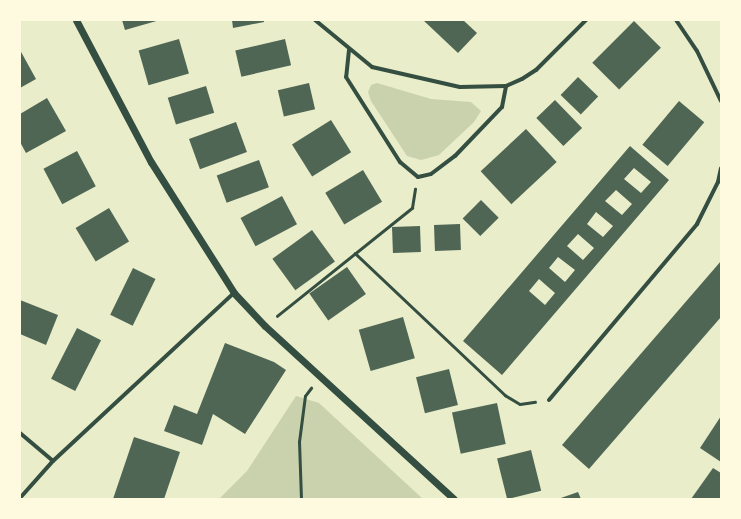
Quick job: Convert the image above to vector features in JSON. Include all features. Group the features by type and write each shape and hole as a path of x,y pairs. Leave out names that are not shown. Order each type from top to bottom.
{"street":[{"path":"76,20 151,162 234,293 265,326 454,499"},
{"path":"315,20 349,50 372,67 460,87 506,86 536,70 586,20"},
{"path":"676,20 697,51 721,101"},
{"path":"349,50 346,77 400,162 418,177 431,174 455,156 502,107 506,86"},
{"path":"549,400 697,224 718,182 721,168"},
{"path":"20,498 53,461 234,293"},
{"path":"20,433 53,461"}],"path":[{"path":"265,326 412,208 418,177"},
{"path":"355,253 505,395 520,404 549,400"},
{"path":"301,499 299,442 305,396 319,375"}],"green space":[{"path":"377,83 431,99 471,102 481,111 474,122 439,155 421,160 407,156 371,101 368,92 371,85"},
{"path":"296,396 319,403 423,499 219,499 247,471"}],"building":[{"path":"122,20 160,20 125,30"},
{"path":"232,20 264,20 264,22 233,28"},
{"path":"423,20 463,20 477,33 458,53"},
{"path":"634,21 661,48 619,90 592,63"},
{"path":"179,39 189,74 149,85 139,51"},
{"path":"285,39 291,65 241,77 235,50"},
{"path":"20,50 36,79 20,88"},
{"path":"578,77 598,96 581,114 561,95"},
{"path":"309,83 315,109 284,117 278,90"},
{"path":"206,86 214,113 176,124 168,98"},
{"path":"47,98 66,131 26,153 20,142 20,114"},
{"path":"555,100 582,128 563,146 536,118"},
{"path":"679,101 704,122 668,166 642,145"},
{"path":"331,120 351,152 312,177 292,144"},
{"path":"236,122 247,152 200,169 189,139"},
{"path":"526,129 557,162 511,204 481,171"},
{"path":"630,146 669,180 502,375 463,341","holes":["634,168 651,182 641,193 624,179","616,190 632,204 622,215 605,201","596,212 613,226 603,237 587,224","578,234 594,248 583,260 567,246","558,257 575,270 565,282 549,268","539,279 555,293 545,305 529,291"]},
{"path":"77,151 96,186 62,204 43,169"},
{"path":"259,160 269,187 227,203 217,175"},
{"path":"363,170 382,202 344,224 325,193"},
{"path":"282,196 297,224 256,246 241,218"},
{"path":"481,200 499,218 480,236 463,218"},
{"path":"109,208 129,241 96,262 76,228"},
{"path":"460,224 461,250 435,251 434,225"},
{"path":"420,226 421,252 393,253 392,227"},
{"path":"312,230 335,262 295,290 272,259"},
{"path":"721,261 721,317 589,469 562,445"},
{"path":"347,267 366,294 328,320 309,293"},
{"path":"133,268 155,279 133,326 110,315"},
{"path":"20,300 58,315 46,345 20,334"},
{"path":"403,317 415,358 371,371 359,330"},
{"path":"77,328 101,340 75,391 51,379"},
{"path":"225,343 274,362 286,370 245,434 213,414 202,445 164,431 174,405 197,414"},
{"path":"449,369 458,405 425,413 416,377"},
{"path":"497,403 506,444 461,454 452,413"},
{"path":"721,416 721,462 700,448"},
{"path":"134,437 180,452 164,499 113,499"},
{"path":"531,450 541,491 507,499 497,458"},
{"path":"713,468 721,473 721,499 691,499"},
{"path":"578,492 581,499 558,499"}]}
